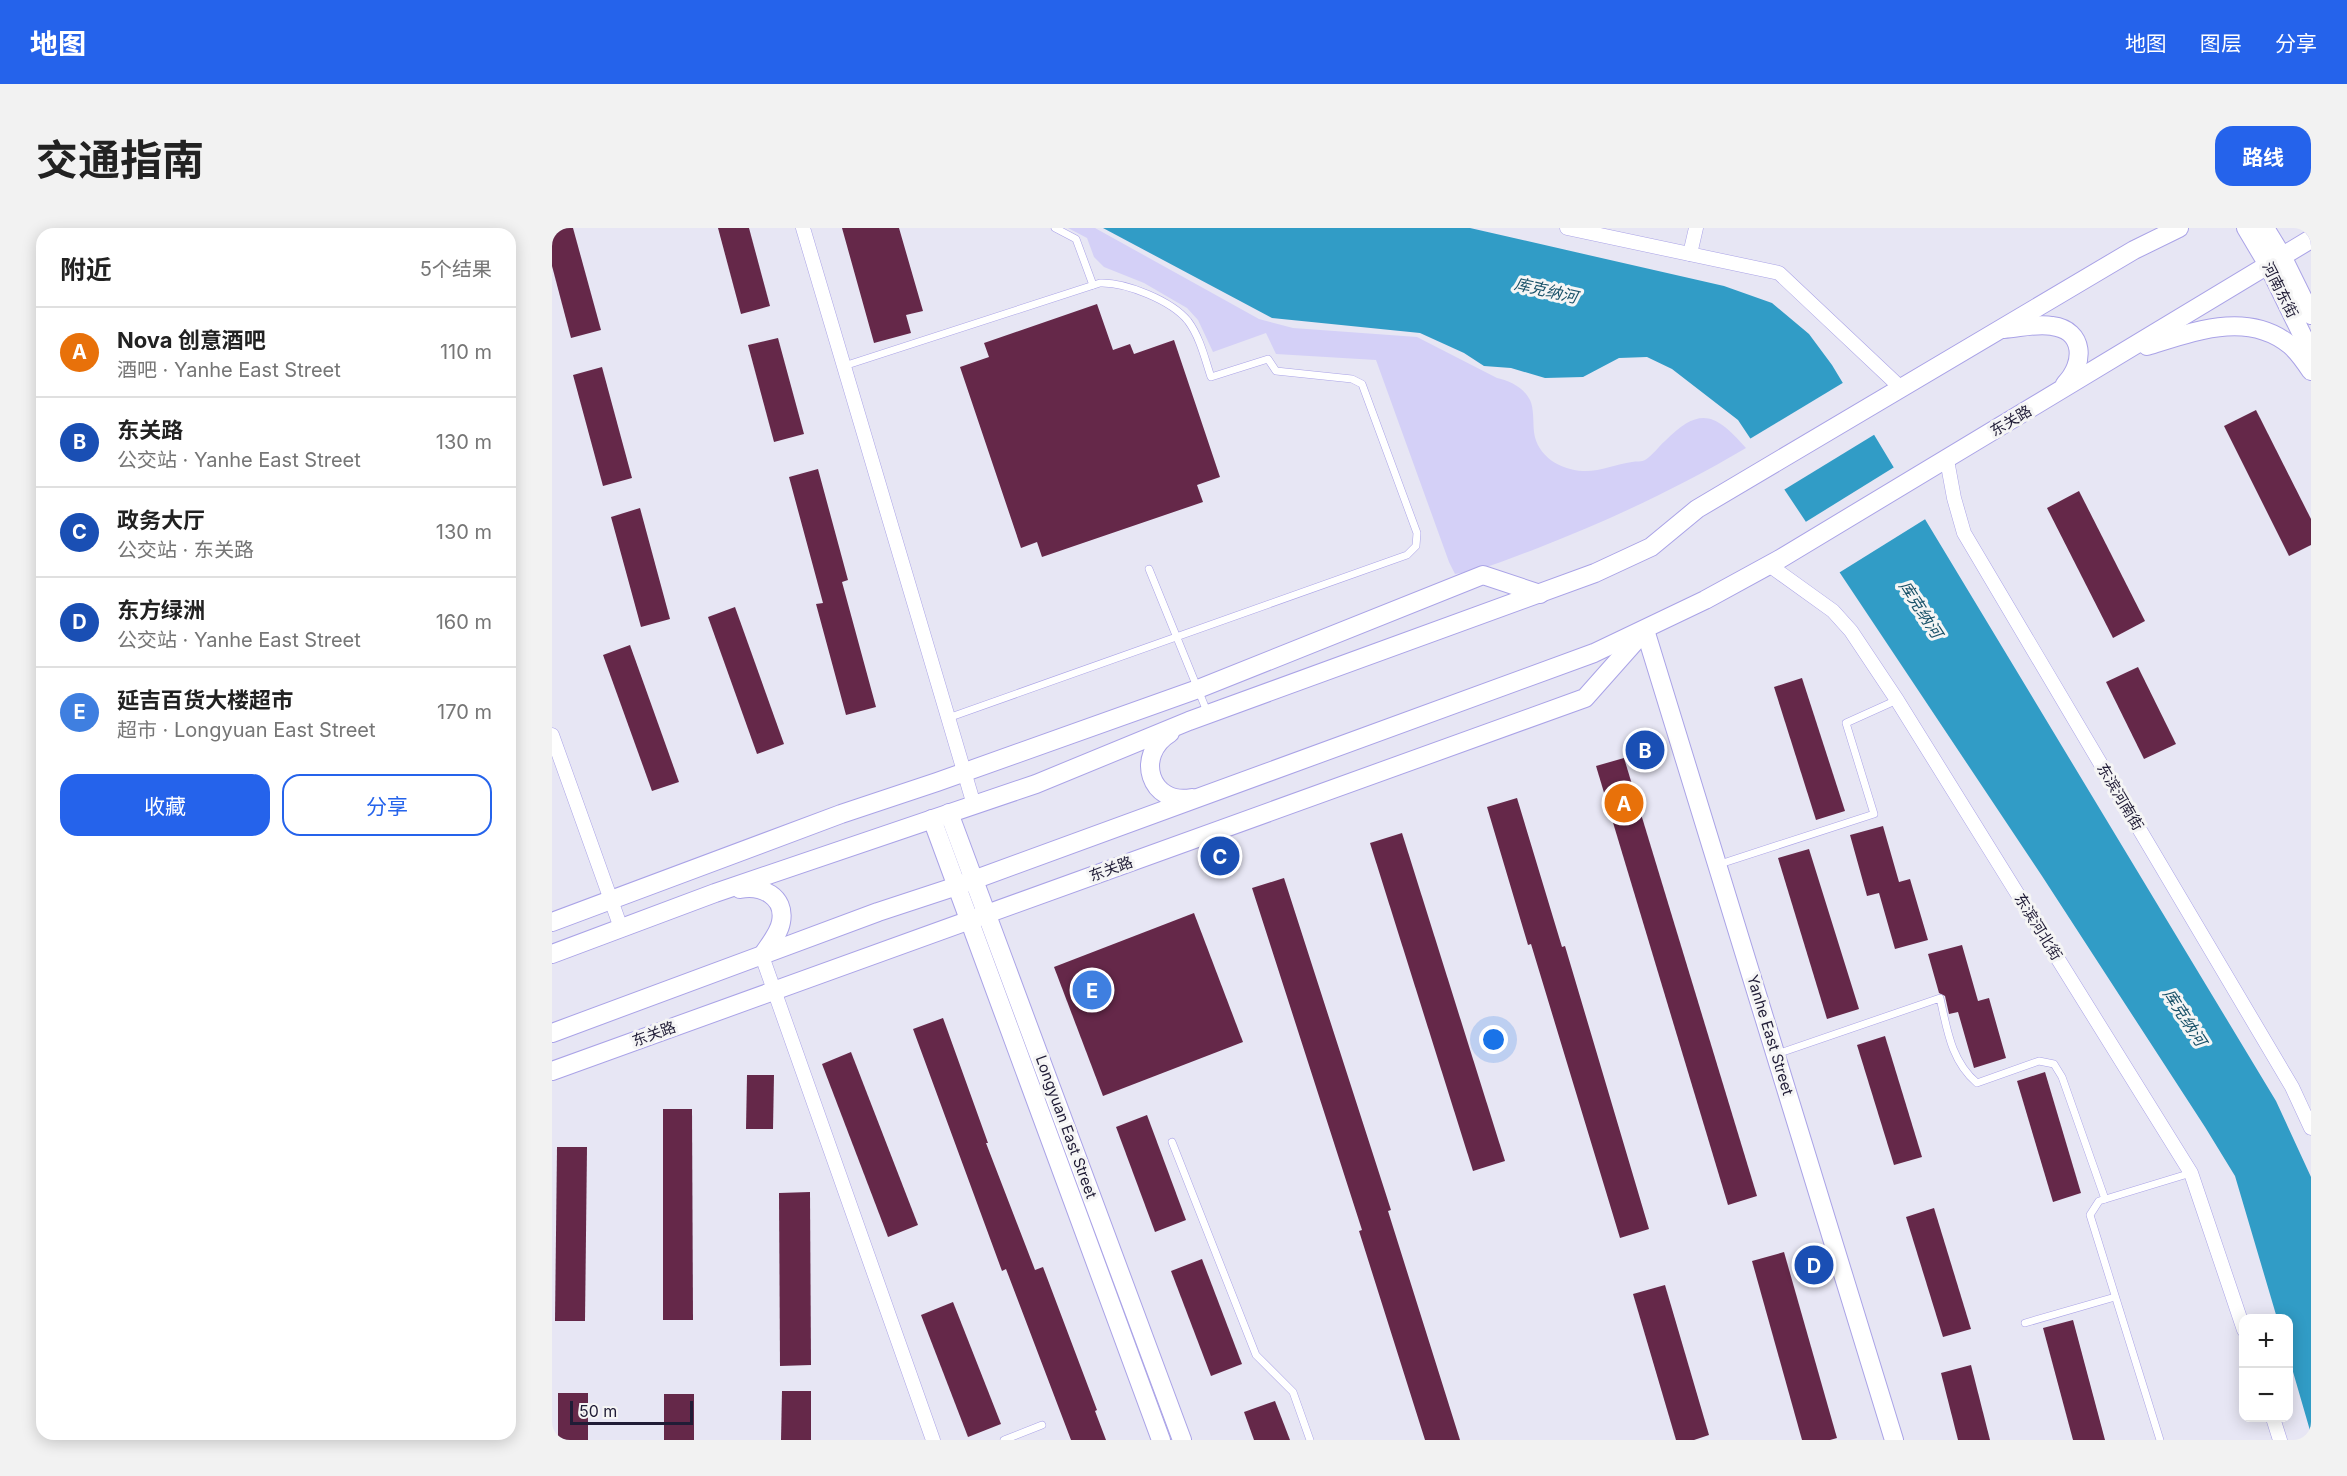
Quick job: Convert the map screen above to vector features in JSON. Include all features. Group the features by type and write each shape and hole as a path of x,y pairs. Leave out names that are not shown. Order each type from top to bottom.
{"main road":[{"path":"2134,250 2150,228"},
{"path":"552,954 715,893 1036,784 1189,721 1540,594 1651,548 1697,508 2134,250 2179,228"},
{"name":"河南东街","path":"2246,228 2275,260 2311,315"},
{"name":"河南东街","path":"2265,228 2311,353"},
{"name":"东关路","path":"552,1034 878,912 1594,653 1645,630 1775,562 2311,239"},
{"path":"1999,329 2050,325 2059,327 2073,337 2080,356 2078,366 2074,375 2050,397"},
{"path":"2125,352 2211,327 2255,328 2292,346 2311,371"},
{"path":"552,922 841,814 1198,689 1483,574 1540,594"},
{"name":"东关路","path":"552,1071 1585,698 1645,630"},
{"name":"Yanhe East Street","path":"1645,630 1894,1440"},
{"path":"1189,721 1161,739 1154,747 1150,757 1152,778 1166,794 1176,798 1186,799 1205,795"},
{"name":"Longyuan East Street","path":"941,816 974,879 1182,1440"},
{"name":"Longyuan East Street","path":"941,816 957,885 969,920 1161,1440"},
{"path":"715,893 751,887 767,891 774,897 781,912 781,921 762,956"}],"street":[{"path":"803,228 974,805"},
{"path":"1567,228 1779,273 1901,388"},
{"path":"1690,254 1696,228"},
{"name":"东滨河南街","path":"1947,460 1954,498 1964,533 2286,1076 2311,1128"},
{"name":"东滨河北街","path":"1775,562 1833,611 1851,631 1897,700 2191,1173 2239,1314"},
{"path":"552,735 621,928"},
{"path":"762,956 933,1440"},
{"path":"2274,1422 2280,1440"}],"lane":[{"path":"1055,228 1076,238 1093,285"},
{"path":"844,366 1093,285 1112,282 1132,286 1179,313 1195,333 1211,377 1268,358 1276,371 1358,381 1362,384 1417,533 1416,546 1407,555 948,718"},
{"path":"1149,568 1208,715"},
{"path":"1717,865 1874,814 1846,723 1897,700"},
{"path":"1775,1054 1940,999 1954,1054 1969,1076 1977,1083 2039,1061 2054,1064 2062,1077 2105,1199"},
{"path":"1172,1142 1256,1355 1293,1392 1310,1440"},
{"path":"2160,1440 2090,1215 2099,1201 2191,1173"},
{"path":"2025,1323 2115,1297"},
{"path":"1004,1440 1042,1425"}],"shaded area":[{"path":"1068,228 1095,228 1259,319 1293,328 1417,337 1520,388 1531,403 1534,432 1540,448 1551,460 1566,468 1589,471 1644,461 1688,422 1707,418 1725,427 1746,448 1670,490 1592,526 1498,563 1455,574 1376,360 1276,354 1266,333 1213,352 1198,320 1187,308 1144,283 1104,267 1094,257 1087,238"}],"water":[{"name":"库克纳河","path":"1103,228 1470,228 1724,286 1772,303 1809,334 1832,365 2276,1101 2311,1177 2311,1434 2293,1372 2293,1314 2276,1314 2235,1176 2042,876 1738,420 1672,369 1647,357 1619,358 1583,377 1545,378 1511,368 1484,366 1464,353 1420,333 1272,318"}],"pier":[{"path":"1846,381 1877,433 1782,491 1748,440"},
{"path":"1896,466 1927,518 1837,574 1804,523"}],"building":[{"path":"552,228 573,228 601,330 571,338 552,266"},
{"path":"718,228 749,228 770,306 741,314"},
{"path":"842,228 899,228 923,311 906,315 911,333 874,343"},
{"path":"1097,304 1113,350 1130,344 1134,354 1174,340 1220,477 1197,485 1203,502 1042,557 1037,542 1021,548 960,367 989,357 984,343"},
{"path":"778,338 804,434 774,442 748,345"},
{"path":"602,367 632,478 603,486 573,375"},
{"path":"2256,410 2311,519 2311,545 2289,556 2224,426"},
{"path":"818,469 848,580 842,582 876,707 846,715 816,604 823,603 789,477"},
{"path":"2079,491 2145,621 2113,638 2047,508"},
{"path":"640,508 670,619 641,627 611,517"},
{"path":"735,607 784,744 757,754 708,617"},
{"path":"630,645 679,782 652,791 603,655"},
{"path":"2138,667 2176,744 2144,759 2106,682"},
{"path":"1802,678 1845,811 1816,820 1774,687"},
{"path":"1624,758 1757,1196 1728,1205 1596,766"},
{"path":"1517,798 1562,947 1565,946 1649,1229 1620,1238 1487,807"},
{"path":"1883,826 1899,882 1910,879 1928,940 1895,949 1879,893 1867,896 1850,835"},
{"path":"1402,833 1505,1161 1473,1171 1370,843"},
{"path":"1809,849 1859,1009 1827,1019 1778,858"},
{"path":"1284,878 1391,1210 1388,1211 1460,1440 1425,1440 1359,1231 1362,1230 1252,888"},
{"path":"1194,913 1243,1042 1103,1096 1054,967"},
{"path":"1962,945 1978,1001 1989,998 2006,1058 1974,1068 1958,1012 1949,1014 1945,996 1939,993 1928,954"},
{"path":"943,1018 988,1143 986,1143 1035,1270 1043,1267 1097,1410 1095,1411 1106,1440 1071,1440 1006,1269 1002,1271 913,1029"},
{"path":"1885,1036 1922,1157 1894,1165 1857,1045"},
{"path":"851,1052 918,1225 888,1237 822,1064"},
{"path":"2045,1072 2081,1193 2053,1202 2017,1081"},
{"path":"747,1075 774,1075 773,1129 746,1129"},
{"path":"663,1109 692,1109 693,1320 663,1320"},
{"path":"1147,1115 1186,1220 1155,1232 1116,1127"},
{"path":"557,1147 587,1147 585,1321 555,1321"},
{"path":"810,1192 811,1365 780,1366 779,1193"},
{"path":"1934,1208 1971,1329 1943,1337 1906,1217"},
{"path":"1784,1252 1837,1438 1830,1440 1802,1440 1752,1261"},
{"path":"1202,1259 1242,1364 1211,1376 1171,1271"},
{"path":"1665,1285 1709,1435 1694,1440 1676,1440 1633,1294"},
{"path":"953,1302 1001,1424 968,1437 921,1315"},
{"path":"2073,1320 2105,1440 2073,1440 2043,1328"},
{"path":"1971,1365 1990,1440 1958,1440 1941,1373"},
{"path":"782,1391 811,1391 811,1440 781,1440"},
{"path":"558,1393 588,1393 588,1440 558,1440"},
{"path":"664,1394 694,1394 694,1440 664,1440"},
{"path":"1275,1401 1290,1440 1254,1440 1244,1412"}],"place":[{"name":"东关路","path":"1645,750"},
{"name":"Nova 创意酒吧","path":"1624,803"},
{"name":"政务大厅","path":"1220,856"},
{"name":"延吉百货大楼超市","path":"1092,990"},
{"name":"东方绿洲","path":"1814,1265"}]}
